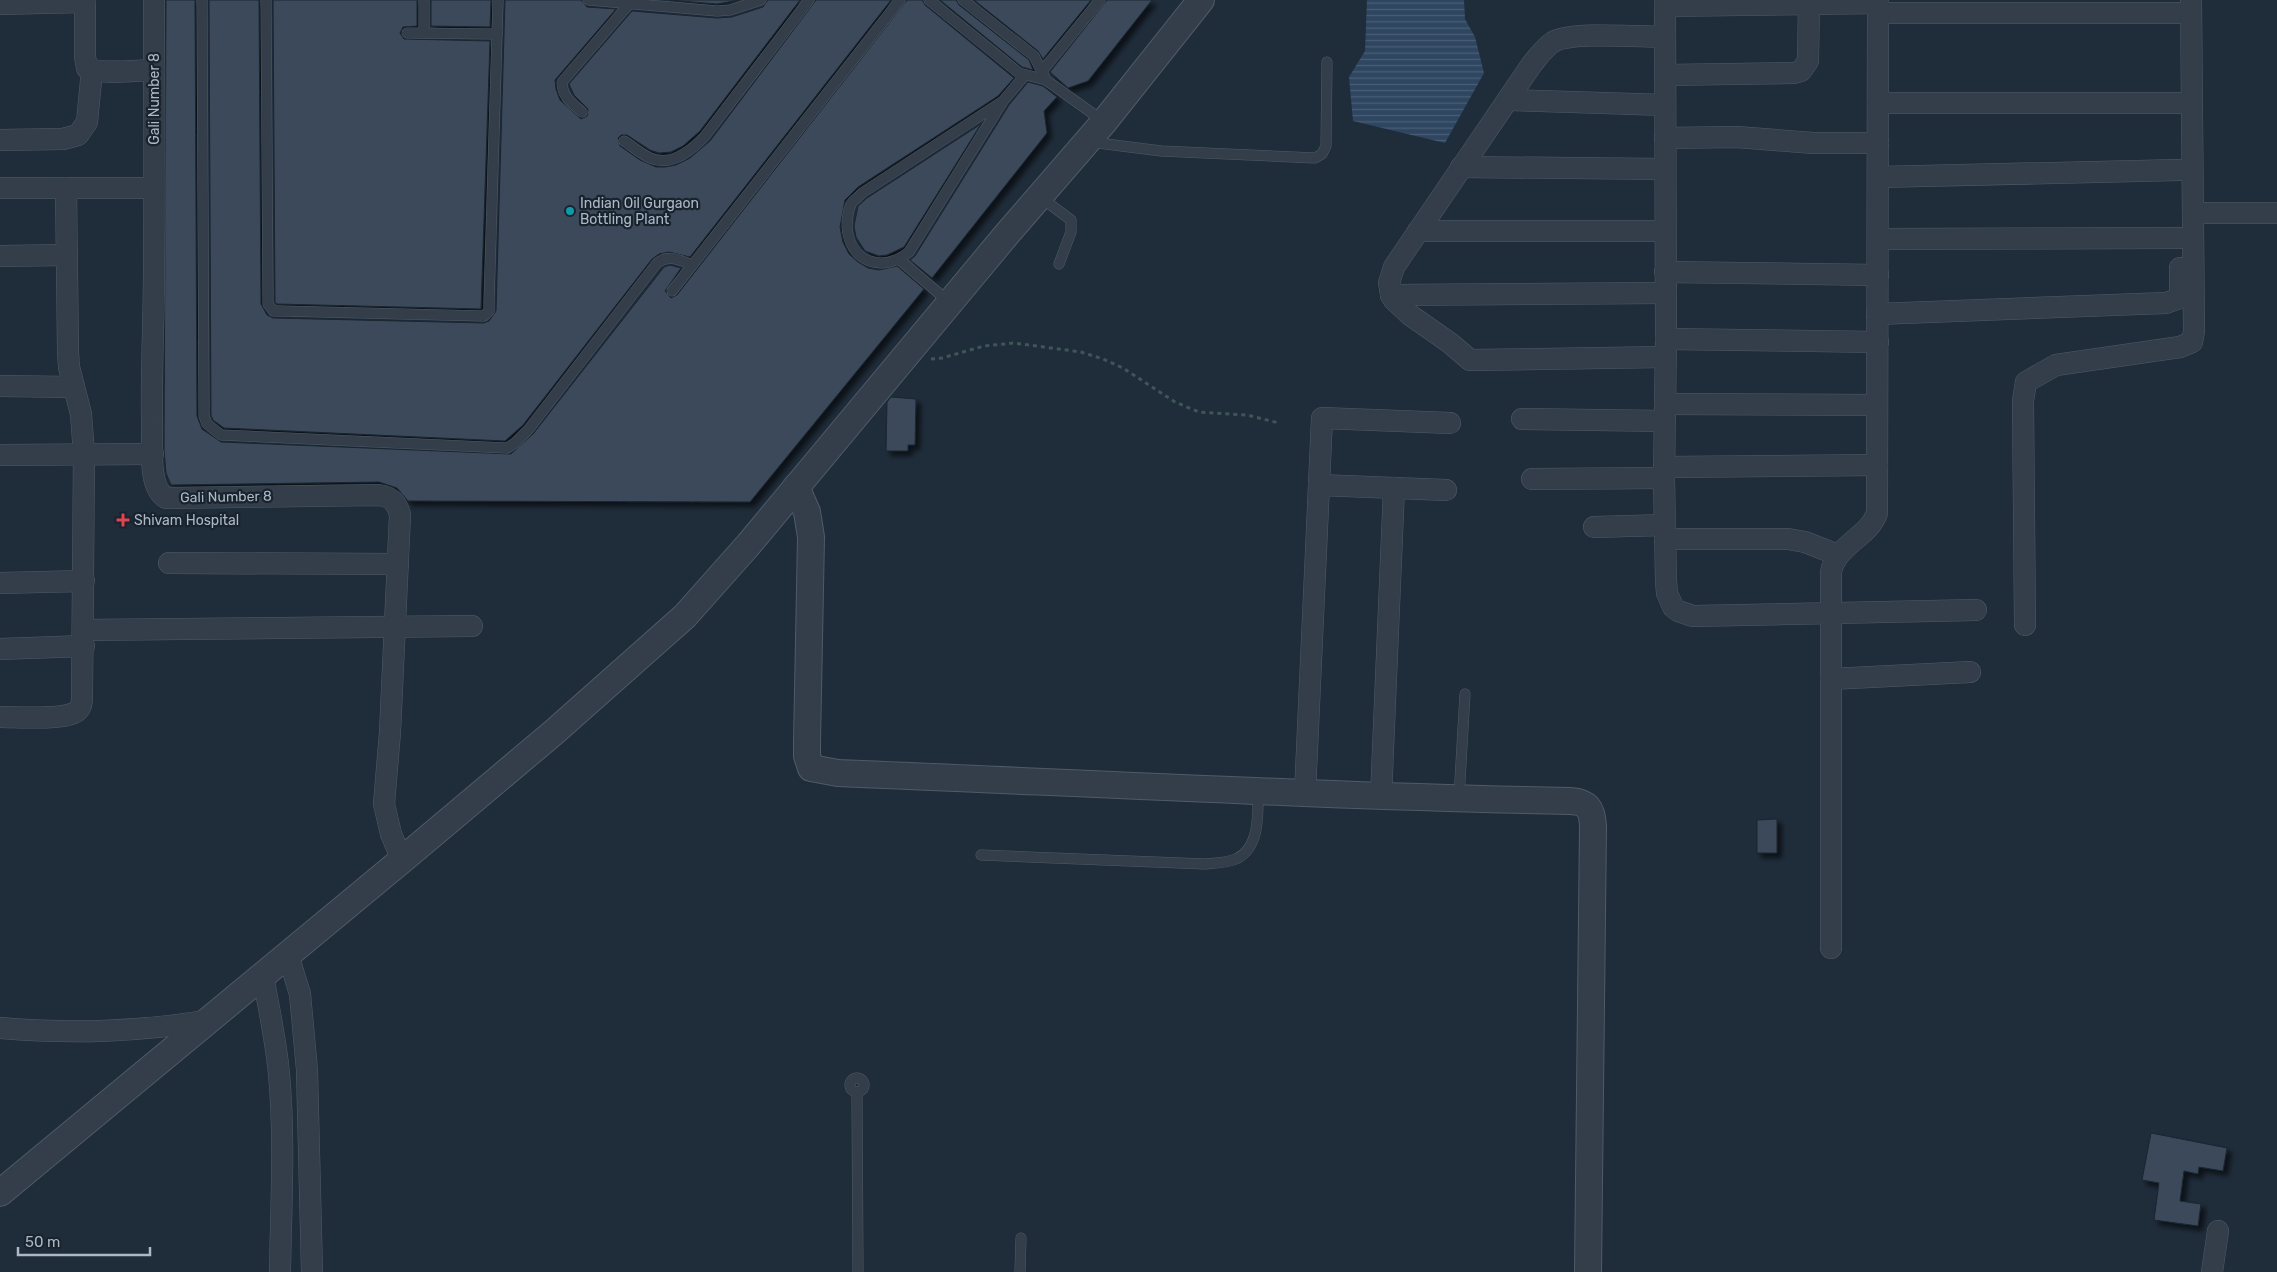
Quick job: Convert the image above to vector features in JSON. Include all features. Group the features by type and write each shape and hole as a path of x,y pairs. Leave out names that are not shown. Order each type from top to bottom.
{"street":[{"name":"Gali Number 8","path":"154,0 153,454 156,488 159,494 166,498 386,496 398,506 400,516 398,564 384,804 391,834 402,860"},
{"path":"0,1193 402,860 568,720 685,616 717,582 1039,196 1104,122 1201,0"},
{"path":"0,4 85,1 85,57 90,69 86,122 85,127 78,135 63,138 0,140"},
{"path":"1976,610 1694,616 1678,611 1669,601 1667,593 1664,472 1666,348 1665,3 1878,5 2183,4"},
{"path":"1664,75 1794,73 1801,71 1808,61 1809,3"},
{"path":"1877,314 2166,303 2177,299 2180,293 2179,103 2183,4"},
{"path":"2025,625 2023,402 2026,382 2056,365 2180,347 2192,342 2194,330 2193,213 2183,4"},
{"path":"1831,948 1831,572 1838,555 1874,521 1877,513 1878,5"},
{"path":"1664,37 1575,36 1554,42 1532,64 1394,267 1389,283 1391,295 1410,315 1450,343 1470,360 1666,348 1878,342"},
{"path":"90,69 154,70"},
{"path":"1508,100 1664,105"},
{"path":"1878,102 2179,103"},
{"path":"1664,138 1737,137 1813,143 1878,144"},
{"path":"1461,168 1665,168"},
{"path":"1878,177 2179,170"},
{"path":"0,188 154,188"},
{"path":"0,717 65,716 79,710 82,697 84,638 84,454 81,414 68,352 66,188"},
{"path":"2193,213 2277,213"},
{"path":"1418,231 1665,231"},
{"path":"1878,240 2180,238"},
{"path":"0,256 67,255"},
{"path":"1665,272 1878,275"},
{"path":"1391,295 1665,294"},
{"path":"0,386 74,387"},
{"path":"1522,419 1876,405"},
{"path":"1305,794 1322,418 1450,423"},
{"path":"0,455 153,454"},
{"path":"1532,480 1664,472 1877,465"},
{"path":"1319,485 1446,490"},
{"path":"796,487 807,512 811,537 806,742 806,756 811,768 838,773 1171,786 1258,792 1582,802 1588,806 1592,813 1594,909 1588,1272"},
{"path":"1380,797 1394,488"},
{"path":"1594,527 1788,540 1805,542 1838,555"},
{"path":"168,563 398,564"},
{"path":"0,583 84,581"},
{"path":"0,649 84,638 472,626"},
{"path":"1831,679 1970,672"},
{"path":"288,954 300,994 308,1070 312,1272"},
{"path":"263,976 273,1022 280,1083 282,1147 280,1272"},
{"path":"0,1028 59,1032 125,1032 211,1020"},
{"path":"2212,1272 2218,1230"}],"lane":[{"path":"202,0 204,416 213,430 221,435 507,448 515,444 528,430 657,263 668,258 692,265"},
{"path":"266,0 268,304 273,311 484,316 489,311 498,0"},
{"path":"424,0 424,33"},
{"path":"588,0 717,12 761,0"},
{"path":"624,141 650,158 660,160 680,156 692,149 705,136 808,0"},
{"path":"672,291 900,0"},
{"path":"929,0 1019,73 1025,75 1044,75"},
{"path":"1044,75 1100,0"},
{"path":"970,2 1034,56 1044,75 1104,122"},
{"path":"582,112 566,98 562,90 562,82 630,3"},
{"path":"408,33 497,34"},
{"path":"1087,141 1154,150 1315,158 1322,154 1326,146 1326,62"},
{"path":"1003,101 862,193 851,204 847,220 848,240 856,253 869,261 883,263 900,260 909,252 1003,101 1025,75"},
{"path":"1039,196 1070,220 1071,232 1059,264"},
{"path":"900,260 950,303"},
{"path":"1459,799 1465,694"},
{"path":"982,855 1205,864 1224,862 1238,858 1248,848 1255,836 1258,825 1258,792"},
{"path":"857,1092 858,1272"},
{"path":"1020,1272 1021,1238"}],"path":[{"path":"910,351 920,352 930,359 942,358 960,351 984,346 1014,343 1080,352 1123,368 1175,402 1198,412 1248,415 1279,423"}],"water":[{"path":"1367,0 1464,0 1465,19 1475,37 1484,73 1445,143 1353,121 1349,77 1365,51"}],"building":[{"path":"166,0 195,0 197,416 202,429 221,442 511,454 533,434 664,267 670,265 681,268 665,291 671,298 677,295 907,0 922,0 925,5 1014,78 998,96 858,187 845,200 840,227 843,242 849,254 868,268 879,270 897,266 924,289 750,502 408,501 397,488 379,482 171,485 166,473 164,450"},
{"path":"209,0 259,0 261,304 267,315 273,318 484,323 489,321 496,311 505,0 581,0 587,7 616,9 555,80 560,100 581,119 587,116 588,109 574,95 569,84 632,11 717,18 732,17 763,7 768,0 800,0 700,131 683,146 671,152 659,153 650,150 627,135 621,135 618,138 620,146 640,160 656,167 665,167 676,165 690,158 710,141 816,0 891,0 690,257 669,252 659,254 652,259 523,425 505,441 224,428 213,420 211,415"},
{"path":"273,0 417,0 417,26 403,27 400,33 404,39 490,41 481,309 277,304 275,302"},
{"path":"431,0 491,0 490,27 431,26"},
{"path":"669,0 739,0 717,4"},
{"path":"940,0 956,0 959,5 1029,60 1033,70 1022,67"},
{"path":"974,0 1091,0 1043,59 1038,51"},
{"path":"1107,0 1152,0 1088,81 1068,88 1050,72"},
{"path":"1028,82 1043,86 1057,97 1044,111 1047,133 932,278 910,260 915,256 1009,105"},
{"path":"981,124 904,247 887,255 879,256 865,251 856,237 854,226 858,206 867,198"},
{"path":"891,397 916,399 915,445 908,445 908,451 886,451 887,402"},
{"path":"1777,819 1777,853 1757,853 1757,820"},
{"path":"2151,1133 2227,1148 2223,1171 2199,1167 2198,1174 2184,1171 2180,1201 2201,1204 2198,1226 2154,1220 2159,1183 2142,1180"}],"place":[{"name":"Indian Oil Gurgaon Bottling Plant","path":"570,211"},
{"name":"Shivam Hospital","path":"123,520"}]}
